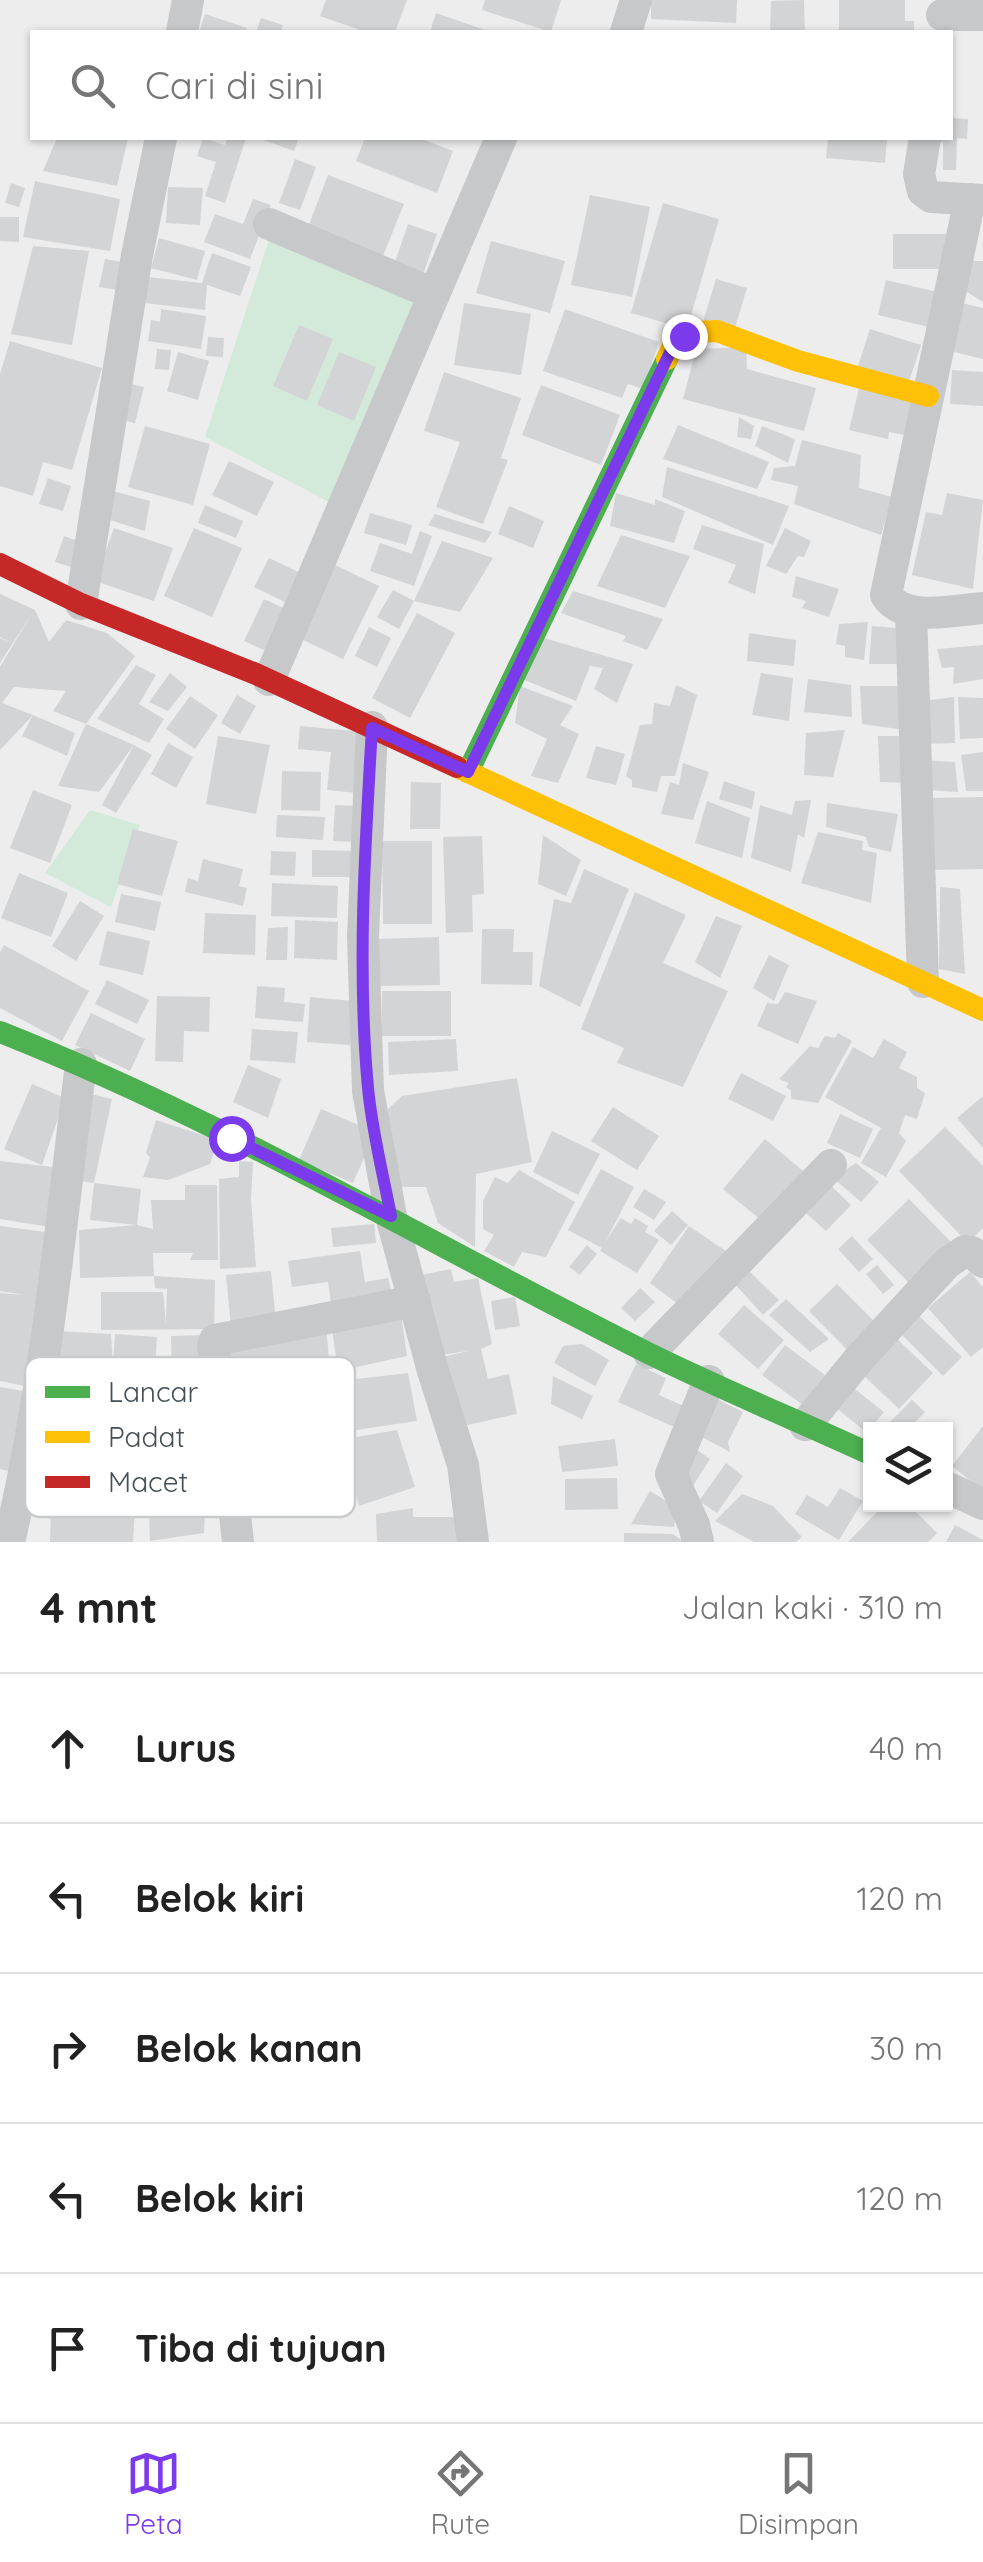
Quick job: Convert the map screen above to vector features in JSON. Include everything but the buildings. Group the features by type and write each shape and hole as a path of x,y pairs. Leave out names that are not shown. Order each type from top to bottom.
{"street":[{"path":"182,30 188,0"},
{"path":"627,30 636,0"},
{"path":"942,16 983,15"},
{"path":"81,604 161,140"},
{"path":"268,680 500,140"},
{"path":"925,140 919,174 923,191 931,197 976,199 886,585 889,602 911,612 981,600"},
{"path":"269,224 434,294"},
{"path":"468,772 675,342 693,332 717,332 798,361 928,396"},
{"path":"0,564 81,604 268,680 983,1010"},
{"path":"911,612 922,982"},
{"path":"372,728 364,937 368,1091 391,1216 463,1466 473,1542"},
{"path":"0,1032 81,1064 391,1216 649,1353 863,1451"},
{"path":"42,1357 81,1064"},
{"path":"649,1353 831,1165"},
{"path":"806,1425 859,1359 947,1263 965,1251 983,1262"},
{"path":"216,1357 214,1342 415,1301"},
{"path":"698,1542 671,1474 709,1381"},
{"path":"8,1542 25,1465"},
{"path":"953,1490 983,1504"},
{"path":"235,1517 238,1542"}],"green space":[{"path":"274,224 421,290 331,503 205,437"},
{"path":"90,810 140,825 111,907 45,873"}],"traffic: fast":[{"path":"468,772 667,359"},
{"path":"0,1032 247,1144 648,1353 863,1451"}],"traffic: slow":[{"path":"667,359 675,342 693,332 717,331 798,361 928,396"},
{"path":"457,767 983,1010"}],"traffic: jam":[{"path":"0,564 81,604 256,674 457,767"}],"route":[{"path":"231,1138 391,1216 368,1091 365,1041 364,937 372,728 468,772 675,342 684,336"}]}
